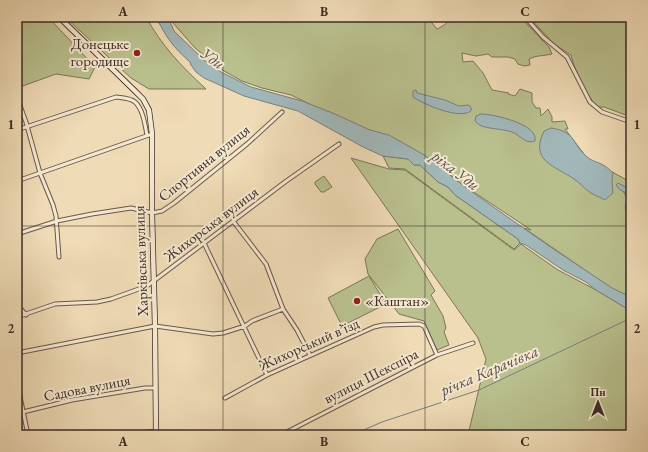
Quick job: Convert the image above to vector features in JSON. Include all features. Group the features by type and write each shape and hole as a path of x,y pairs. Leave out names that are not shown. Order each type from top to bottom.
{"main road":[{"name":"Харківська вулиця","path":"59,17 144,99 149,110 155,326 156,433"}],"street":[{"path":"525,17 543,37 567,57 590,102 602,112 631,122"},
{"path":"17,130 116,97 126,98 135,102 140,110 150,135 17,181"},
{"path":"18,100 40,173 53,205 57,221 59,256"},
{"name":"Спортивна вулиця","path":"17,234 57,221 110,210 131,208 152,213 162,211 247,144 282,112"},
{"name":"Жихорська вулиця","path":"17,317 55,304 97,302 111,299 147,286 232,221 339,144"},
{"path":"232,221 266,264 282,309 297,330 310,355"},
{"path":"204,243 245,326 267,375"},
{"path":"17,295 20,308 26,315"},
{"path":"17,353 155,326 213,334 223,333 245,326 252,321 282,309"},
{"name":"Жихорський в’їзд","path":"224,398 267,375 310,355 374,327 383,325 420,324 424,326 437,355"},
{"name":"вулиця Шекспіра","path":"281,435 437,355 473,343"},
{"path":"17,382 28,435"},
{"name":"Садова вулиця","path":"23,412 72,400 144,388 155,388"},
{"path":"122,435 156,433"}],"green space":[{"path":"17,17 48,17 95,67 89,79 56,74 17,88"},
{"name":"Донецьке городище","path":"65,17 146,17 173,55 206,89 149,89 131,78"},
{"path":"170,17 427,17 437,29 450,20 457,18 464,20 468,17 520,17 549,47 552,54 529,59 530,65 524,66 518,64 515,59 508,57 492,57 488,54 476,56 462,53 463,62 473,61 483,73 492,90 509,93 508,94 515,96 520,89 532,93 532,102 536,108 540,108 541,116 548,109 552,117 552,122 565,121 568,129 565,129 587,158 625,179 631,185 631,190 619,184 627,198 631,219 631,297 614,290 524,228 531,230 463,185 441,168 291,95 262,88 242,81 224,71 195,48 173,23"},
{"path":"529,17 631,17 631,117 604,107 597,107 581,82 571,55 554,44"},
{"path":"383,156 408,159 414,165 420,165 438,182 448,187 455,195 518,239 520,243 514,249 405,169 389,168"},
{"path":"351,158 389,169 405,170 514,250 521,244 558,270 631,311 631,435 468,435 486,359 478,338"},
{"path":"324,176 332,187 324,192 321,192 315,182"},
{"path":"398,229 435,291 431,295 443,316 446,328 444,332 449,345 437,350 424,321 399,314 368,274 365,259 377,239"},
{"name":"«Каштан»","path":"369,276 386,304 342,326 328,298"}],"water":[{"path":"156,17 168,17 174,31 204,60 221,72 251,87 302,101 370,130 389,135 426,156 465,187 549,246 612,288 631,297 631,311 596,290 586,282 563,270 526,245 520,243 518,239 455,195 448,187 438,182 420,165 414,165 408,159 383,156 363,147 298,111 244,96 204,78 196,72 190,62 170,41"},
{"path":"416,90 417,93 445,100 459,106 469,105 471,111 458,114 433,107 413,97 413,91"},
{"path":"481,114 504,118 523,125 534,135 535,141 530,142 512,132 488,128 478,124 475,121 476,116"},
{"path":"551,128 565,132 572,138 586,156 613,173 613,193 605,200 590,192 576,180 552,166 542,156 540,141 544,131"},
{"path":"618,183 631,190 631,219 625,208 627,198 626,193 619,189 616,185"}],"waterway":[{"name":"річка Карачівка","path":"352,435 382,422 479,390 631,318"}],"place":[{"name":"Донецьке городище","path":"137,53"},
{"name":"«Каштан»","path":"357,301"}],"water label":[{"name":"Уди","path":"213,58"},
{"name":"ріка Уди","path":"456,170"}]}
